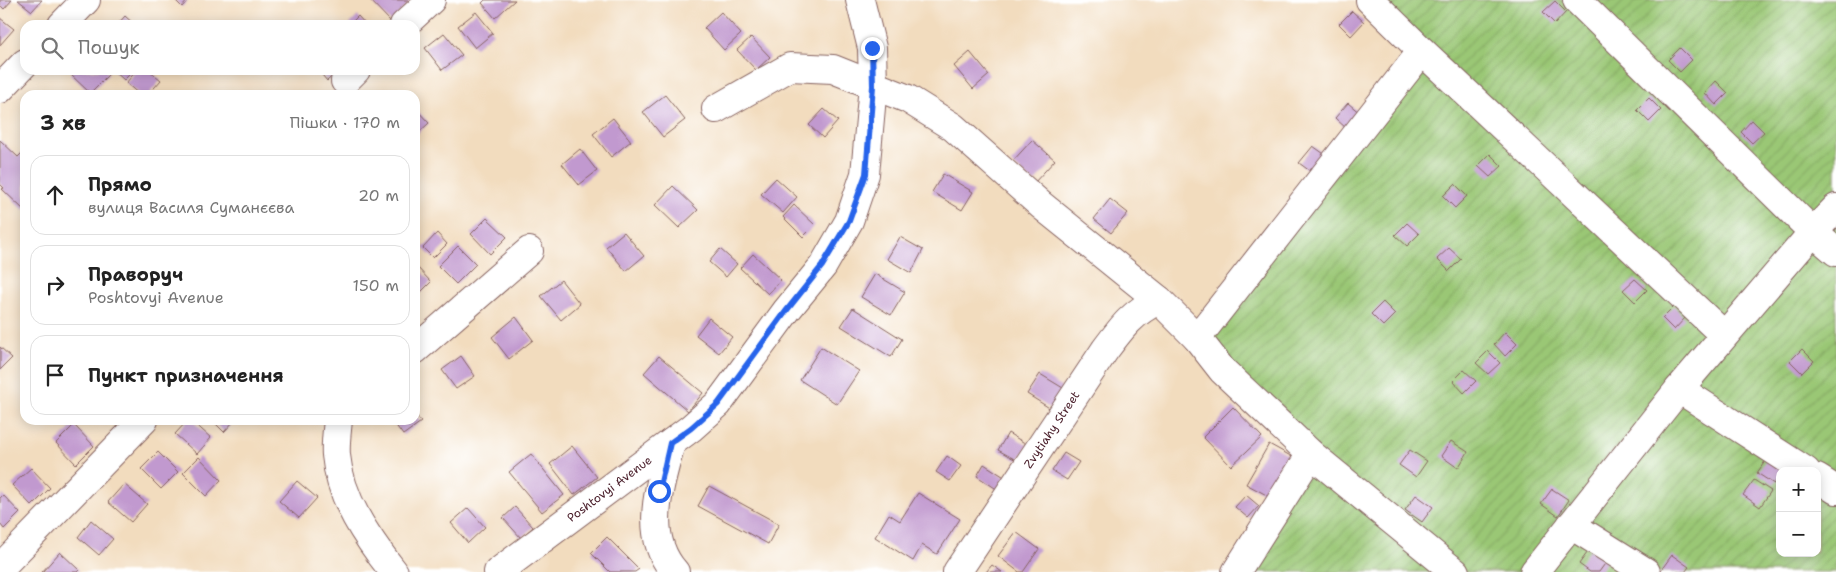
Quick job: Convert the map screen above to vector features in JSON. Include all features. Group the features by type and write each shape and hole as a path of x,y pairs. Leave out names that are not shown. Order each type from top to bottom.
{"street":[{"path":"67,20 86,0"},
{"path":"409,20 431,0"},
{"name":"Poshtovyi Avenue","path":"498,572 691,428 718,404 822,266 849,221 866,174 873,86 872,48 860,0"},
{"path":"1370,0 1724,335"},
{"path":"1577,0 1813,232 1836,252"},
{"path":"1197,338 1422,51"},
{"path":"716,108 790,67 833,69 908,99 953,127 1041,205 1159,300 1197,338 1222,370 1311,454 1455,572"},
{"path":"0,89 20,68"},
{"path":"1534,572 1679,389 1813,232 1836,208"},
{"path":"420,346 529,252"},
{"name":"Zvytiahy Street","path":"957,572 1105,350 1124,325 1143,307 1159,300"},
{"path":"1679,389 1800,467"},
{"path":"0,568 139,425"},
{"path":"338,425 336,454 340,479 346,496 353,512 394,572"},
{"path":"670,443 655,516 657,541 675,572"},
{"path":"1236,572 1311,454"},
{"path":"1821,481 1836,490"},
{"path":"1571,525 1646,572"}],"green space":[{"path":"1370,0 1836,0 1836,572 1236,572 1311,454 1197,338 1421,51"}],"building":[{"path":"0,0 12,0 4,9 0,5"},
{"path":"18,0 42,0 32,11"},
{"path":"175,0 188,0 182,7"},
{"path":"370,0 408,0 410,2 393,20 389,20"},
{"path":"485,0 515,0 495,18 482,3"},
{"path":"1555,1 1566,12 1555,24 1543,12"},
{"path":"1352,11 1364,22 1351,36 1339,24"},
{"path":"476,12 493,33 475,48 458,26"},
{"path":"721,12 741,34 724,50 704,28"},
{"path":"125,16 129,20 121,20"},
{"path":"0,18 14,29 0,45"},
{"path":"444,33 462,55 442,70 425,48"},
{"path":"751,37 770,57 756,70 737,50"},
{"path":"1680,48 1692,60 1680,72 1668,60"},
{"path":"970,52 989,75 973,89 954,66"},
{"path":"71,75 108,75 93,90 87,90"},
{"path":"118,75 129,75 124,80"},
{"path":"133,75 155,75 161,80 152,90 134,90 126,83"},
{"path":"322,75 334,75 327,81"},
{"path":"1716,81 1728,93 1716,105 1705,93"},
{"path":"665,95 685,120 663,137 643,112"},
{"path":"1649,98 1661,110 1649,122 1637,110"},
{"path":"1348,103 1361,114 1347,129 1335,118"},
{"path":"824,109 838,121 823,138 809,125"},
{"path":"420,113 429,123 420,131"},
{"path":"613,118 631,141 611,157 593,134"},
{"path":"1752,120 1764,132 1752,143 1741,132"},
{"path":"0,140 18,157 20,155 20,206 2,189 4,188 0,184"},
{"path":"1032,140 1055,160 1034,183 1011,163"},
{"path":"1313,146 1327,156 1314,174 1299,163"},
{"path":"580,149 597,171 579,185 562,164"},
{"path":"1490,154 1502,166 1490,177 1478,166"},
{"path":"943,174 973,192 962,210 932,192"},
{"path":"776,178 797,197 783,213 761,194"},
{"path":"1455,184 1467,196 1455,208 1443,196"},
{"path":"673,186 698,210 679,228 655,205"},
{"path":"1110,199 1128,213 1111,233 1094,219"},
{"path":"794,205 815,225 803,237 783,217"},
{"path":"487,218 507,237 490,254 471,234"},
{"path":"1407,223 1419,234 1407,246 1395,235"},
{"path":"624,232 644,256 626,271 606,247"},
{"path":"437,233 447,244 433,258 423,248"},
{"path":"900,237 923,250 911,273 887,259"},
{"path":"458,246 476,264 456,284 438,266"},
{"path":"1449,248 1461,259 1449,271 1437,259"},
{"path":"720,249 737,264 726,277 709,262"},
{"path":"753,254 781,280 768,294 740,268"},
{"path":"420,270 431,282 420,293"},
{"path":"875,274 905,292 891,315 861,297"},
{"path":"1635,279 1647,290 1635,302 1623,290"},
{"path":"561,280 580,304 561,320 541,296"},
{"path":"1383,302 1395,314 1383,326 1371,314"},
{"path":"1674,306 1685,318 1674,330 1662,318"},
{"path":"853,308 902,339 891,357 841,326"},
{"path":"516,317 533,340 509,359 492,337"},
{"path":"709,318 732,337 719,353 696,335"},
{"path":"1505,332 1517,344 1505,356 1494,344"},
{"path":"0,347 12,358 0,370"},
{"path":"821,347 859,371 837,404 800,380"},
{"path":"1802,349 1814,361 1802,373 1790,361"},
{"path":"1488,351 1500,363 1488,374 1476,363"},
{"path":"461,356 475,376 456,389 442,370"},
{"path":"659,356 703,393 688,411 644,373"},
{"path":"1464,370 1476,381 1464,393 1453,381"},
{"path":"1040,374 1063,388 1051,409 1027,394"},
{"path":"1233,407 1262,437 1231,466 1203,437"},
{"path":"74,425 94,446 76,464 56,443"},
{"path":"183,425 197,425 211,438 197,454 175,434"},
{"path":"217,425 230,425 224,432"},
{"path":"396,425 417,425 403,435"},
{"path":"1008,433 1028,445 1018,461 998,450"},
{"path":"1451,441 1468,452 1458,468 1441,456"},
{"path":"1269,444 1296,459 1274,499 1246,484"},
{"path":"572,446 597,477 574,495 550,464"},
{"path":"1410,450 1427,461 1416,477 1399,465"},
{"path":"158,452 178,472 161,489 141,469"},
{"path":"1064,453 1079,462 1067,480 1052,471"},
{"path":"531,454 564,495 542,512 509,472"},
{"path":"947,456 961,466 950,481 936,472"},
{"path":"199,457 221,480 206,496 183,473"},
{"path":"1768,457 1779,467 1776,467 1776,481 1774,484 1757,473"},
{"path":"984,464 1009,480 1001,492 977,476"},
{"path":"31,468 50,488 32,506 12,485"},
{"path":"1754,480 1771,491 1760,507 1743,495"},
{"path":"297,481 317,498 299,518 279,501"},
{"path":"124,484 147,504 131,522 108,502"},
{"path":"709,486 779,524 768,544 698,506"},
{"path":"1552,489 1569,500 1558,516 1541,504"},
{"path":"918,493 960,519 937,554 922,545 913,561 875,537 889,514 900,521"},
{"path":"3,495 20,513 4,529 0,524 0,498"},
{"path":"1246,495 1259,506 1248,518 1235,507"},
{"path":"1416,495 1433,507 1422,522 1405,510"},
{"path":"515,507 533,527 521,538 503,518"},
{"path":"468,508 485,527 468,543 451,523"},
{"path":"91,520 113,539 99,555 78,537"},
{"path":"1016,532 1039,549 1023,572 1019,572 998,556"},
{"path":"607,537 639,569 635,572 610,572 591,553"},
{"path":"1590,549 1607,561 1599,572 1590,572 1579,564"},
{"path":"60,552 79,570 77,572 42,572"},
{"path":"1672,555 1689,567 1685,572 1663,572 1661,570"},
{"path":"992,565 1002,572 986,572"}],"route":[{"path":"659,491 670,443 691,428 718,404 822,266 849,221 866,174 873,86 872,48"}]}
